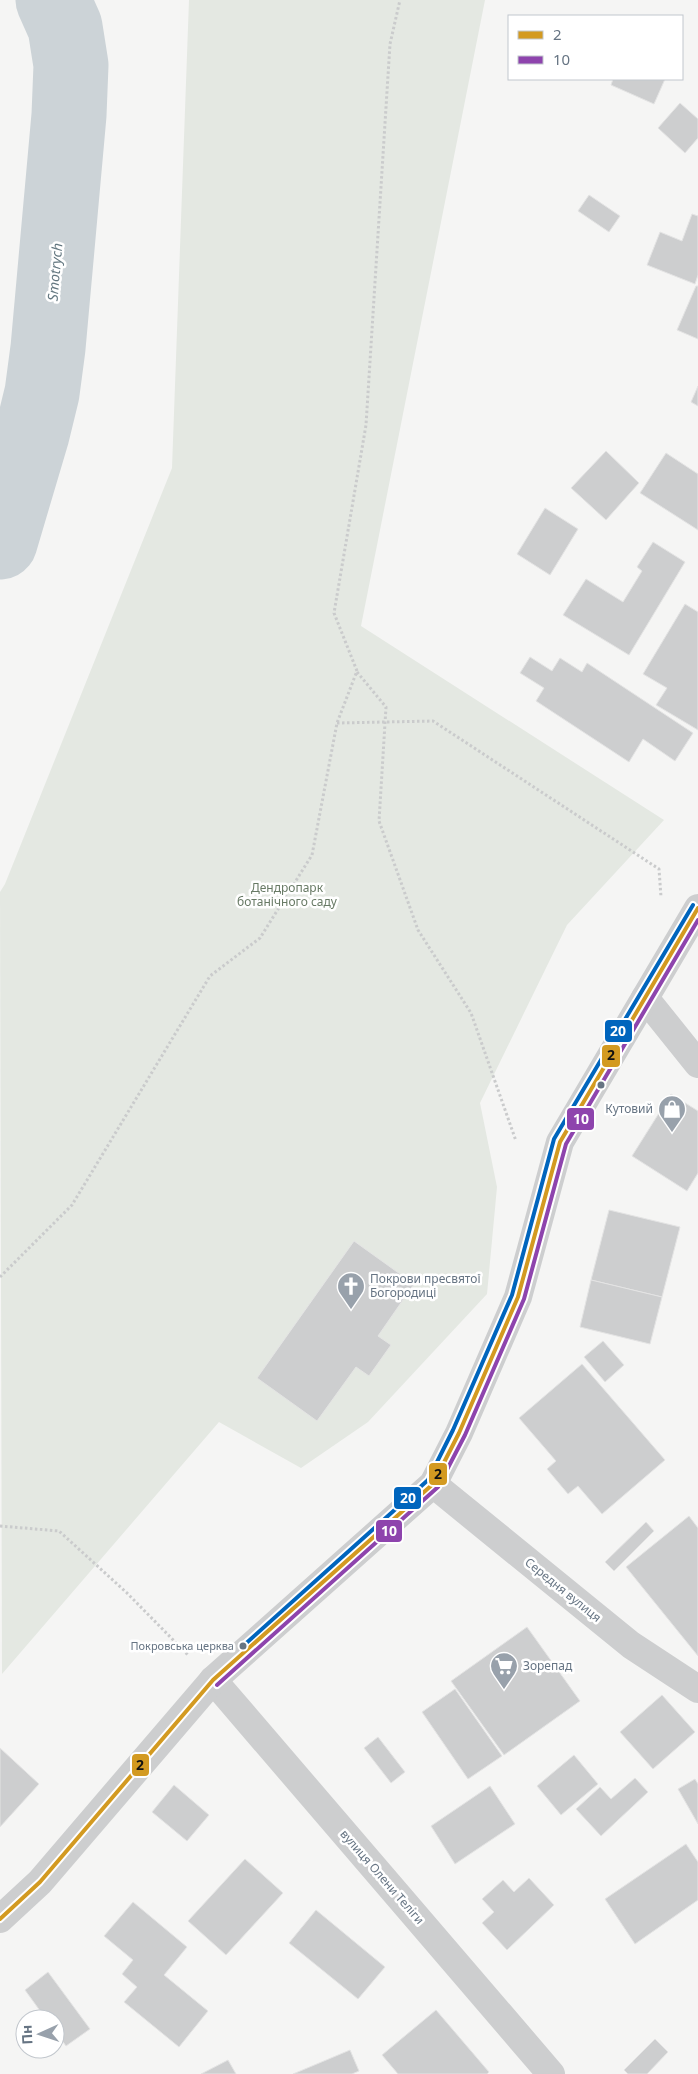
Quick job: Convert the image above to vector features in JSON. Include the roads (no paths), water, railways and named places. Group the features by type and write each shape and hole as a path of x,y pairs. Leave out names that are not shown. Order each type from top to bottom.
{"street":[{"path":"0,1919 40,1882 213,1680 434,1484 459,1433 518,1297 560,1142 698,908"},
{"path":"645,998 698,1064"},
{"name":"Середня вулиця","path":"434,1484 630,1645 698,1689"},
{"name":"вулиця Олени Теліги","path":"213,1680 551,2074"}],"waterway":[{"name":"Smotrych","path":"0,542 32,434 42,393 48,348 69,115 71,65 65,27 53,0"}],"place":[{"name":"Кутовий","path":"672,1133"},
{"name":"Покрови пресвятої Богородиці","path":"351,1310"},
{"name":"Покровська церква","path":"243,1646"},
{"name":"Зорепад","path":"504,1690"}],"park label":[{"name":"Дендропарк ботанічного саду","path":"287,895"}]}
